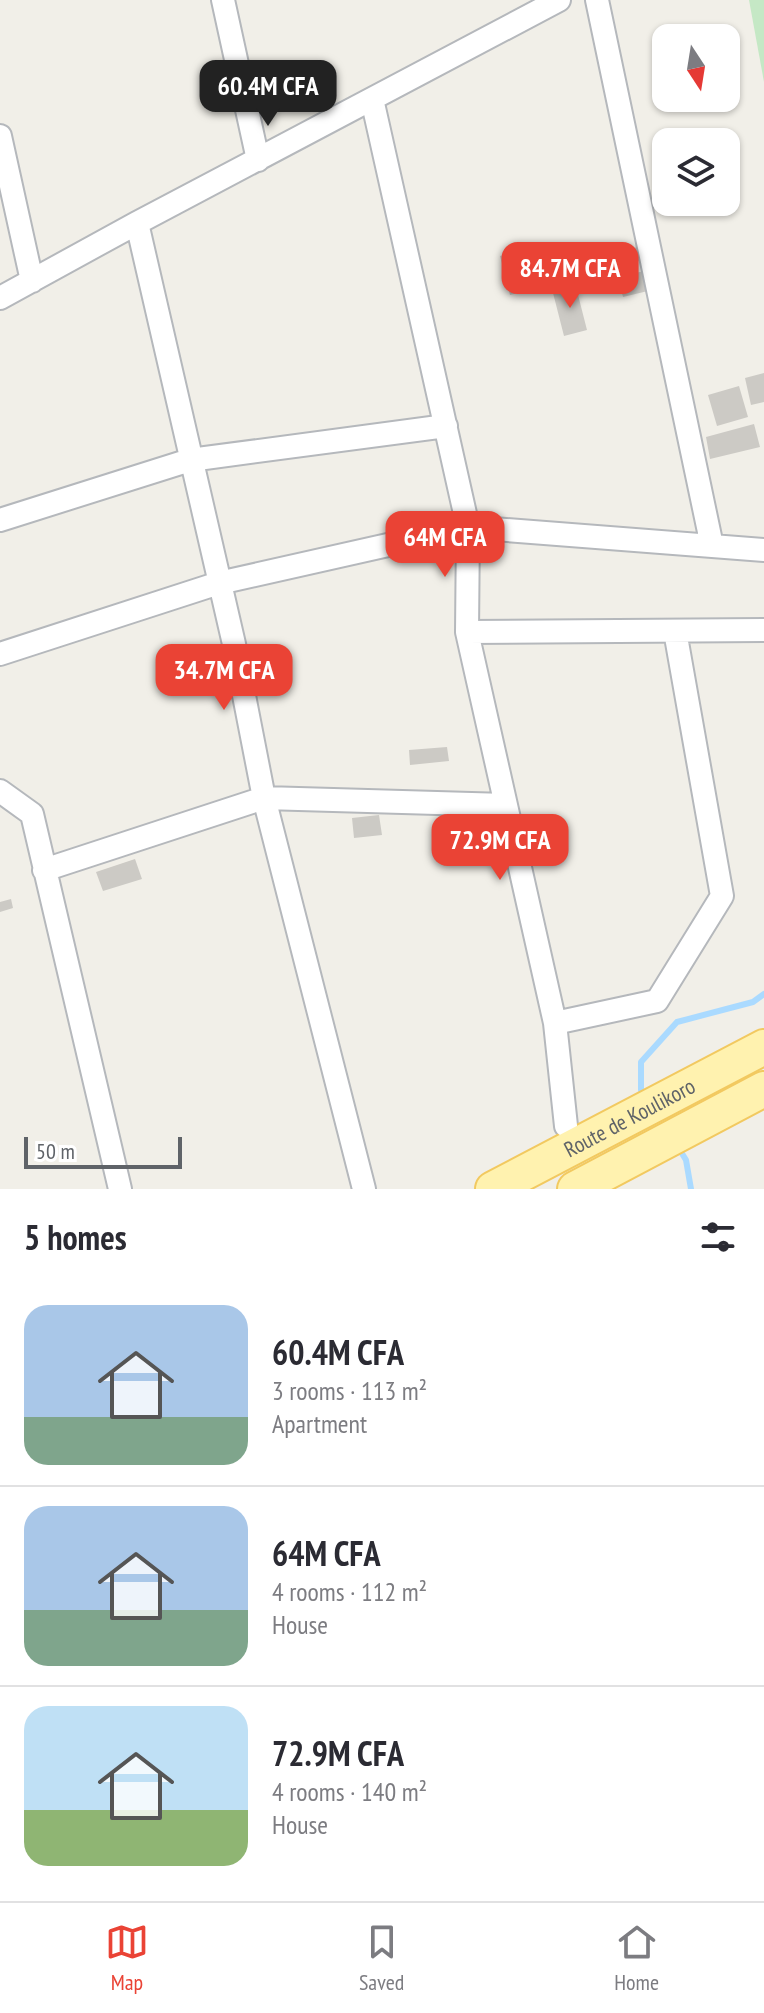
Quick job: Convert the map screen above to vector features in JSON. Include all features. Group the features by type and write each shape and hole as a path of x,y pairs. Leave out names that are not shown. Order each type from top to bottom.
{"main road":[{"name":"Route de Koulikoro","path":"493,1189 764,1047"},
{"name":"Route de Koulikoro","path":"575,1189 764,1089"}],"street":[{"path":"223,0 258,160"},
{"path":"0,298 559,0"},
{"path":"597,0 712,546"},
{"path":"372,99 468,527 467,632 555,1023 566,1126"},
{"path":"0,136 32,281"},
{"path":"137,223 234,644 264,798 364,1189"},
{"path":"0,520 190,460 446,426"},
{"path":"0,654 219,583 468,527 764,550"},
{"path":"467,632 764,630"},
{"path":"555,1023 657,1001 722,896 675,631"},
{"path":"0,791 32,814 120,1189"},
{"path":"44,870 264,798 506,805"}],"green space":[{"path":"749,0 764,0 764,82"}],"building":[{"path":"644,245 648,258 599,274 594,260"},
{"path":"537,247 546,286 510,295 500,256"},
{"path":"647,270 652,290 623,297 618,278"},
{"path":"575,283 587,330 564,336 552,289"},
{"path":"764,373 764,402 751,405 745,378"},
{"path":"739,386 748,417 717,426 708,395"},
{"path":"754,424 760,447 710,459 706,437"},
{"path":"447,747 449,761 410,765 409,750"},
{"path":"379,815 382,835 354,838 352,818"},
{"path":"135,859 142,879 103,891 96,872"},
{"path":"11,899 13,908 0,912 0,902"}],"waterway":[{"path":"646,1097 641,1090 641,1062 677,1022 753,1002 764,994"},
{"path":"678,1147 686,1160 691,1189"}]}
